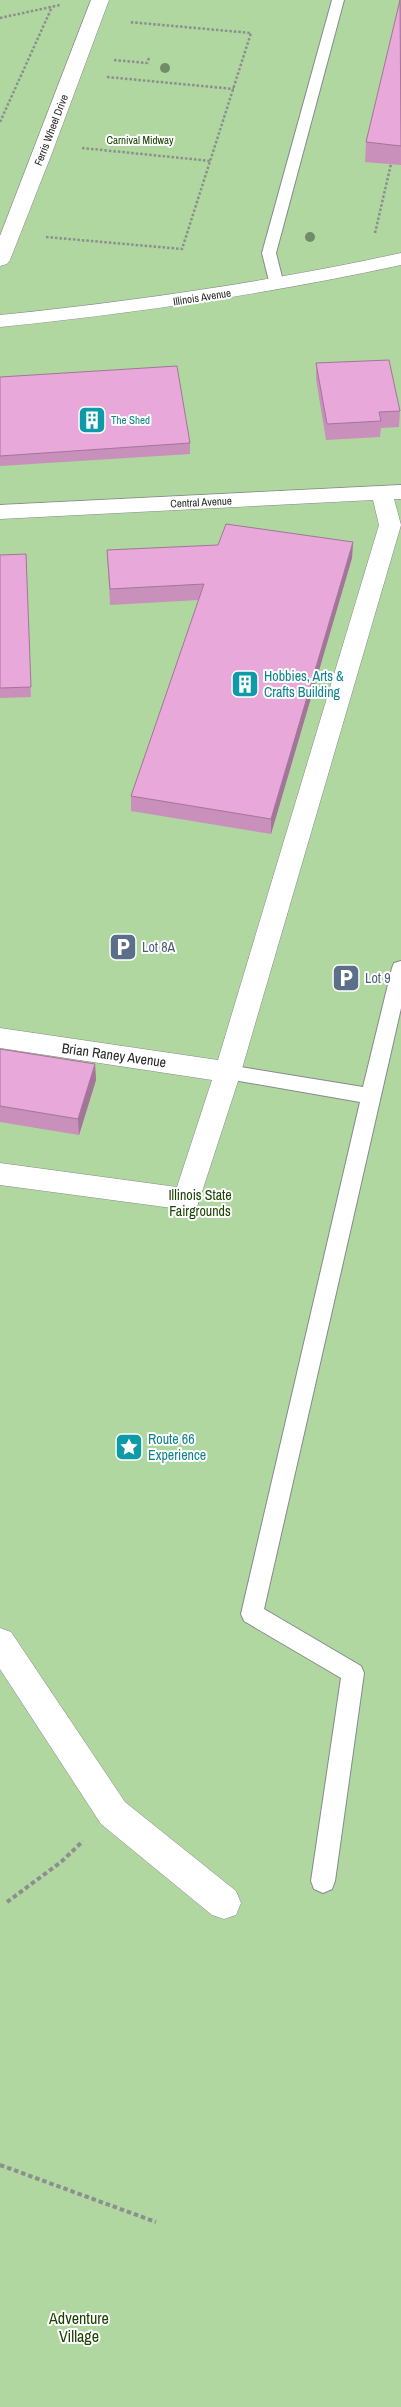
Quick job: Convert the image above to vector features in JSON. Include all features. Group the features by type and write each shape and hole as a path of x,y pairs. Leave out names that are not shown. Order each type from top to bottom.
{"street":[{"name":"Ferris Wheel Drive","path":"0,260 46,145 100,0"},
{"name":"Illinois Avenue","path":"0,321 159,304 277,285 401,259"},
{"name":"Central Avenue","path":"0,512 392,493"},
{"path":"0,1174 188,1199 228,1072 390,525 392,493"},
{"name":"Brian Raney Avenue","path":"0,1038 228,1072"},
{"path":"0,1642 113,1813 224,1903"}],"lane":[{"path":"277,285 269,253 338,0"},
{"path":"323,1881 353,1673 252,1614 401,968"},
{"path":"228,1072 371,1096"}],"path":[{"path":"0,18 67,3"},
{"path":"0,122 52,7"},
{"path":"10,234 182,249 251,34 93,19"},
{"path":"113,60 147,63 149,58"},
{"path":"72,74 234,89"},
{"path":"46,145 211,161"},
{"path":"374,237 391,164"},
{"path":"7,1902 60,1862 113,1813"},
{"path":"0,2165 156,2222"}],"green space":[{"name":"Illinois State Fairgrounds","path":"0,0 401,0 401,2407 0,2407"}],"building":[{"path":"400,0 401,146 366,142"},
{"path":"389,360 400,411 379,412 381,421 327,424 316,363"},
{"name":"The Shed","path":"177,366 190,443 0,456 0,377"},
{"name":"Hobbies, Arts & Crafts Building","path":"226,524 353,542 271,819 131,796 204,584 110,589 107,550 218,545"},
{"path":"26,554 31,687 0,688 0,555"},
{"path":"0,1049 95,1064 78,1119 0,1106"}],"place":[{"name":"The Shed","path":"92,420"},
{"name":"Hobbies, Arts & Crafts Building","path":"245,684"},
{"name":"Lot 8A","path":"123,947"},
{"name":"Lot 9","path":"346,978"},
{"name":"Route 66 Experience","path":"129,1447"}],"park label":[{"name":"Carnival Midway","path":"140,140"},
{"name":"Adventure Village","path":"79,2327"}]}
